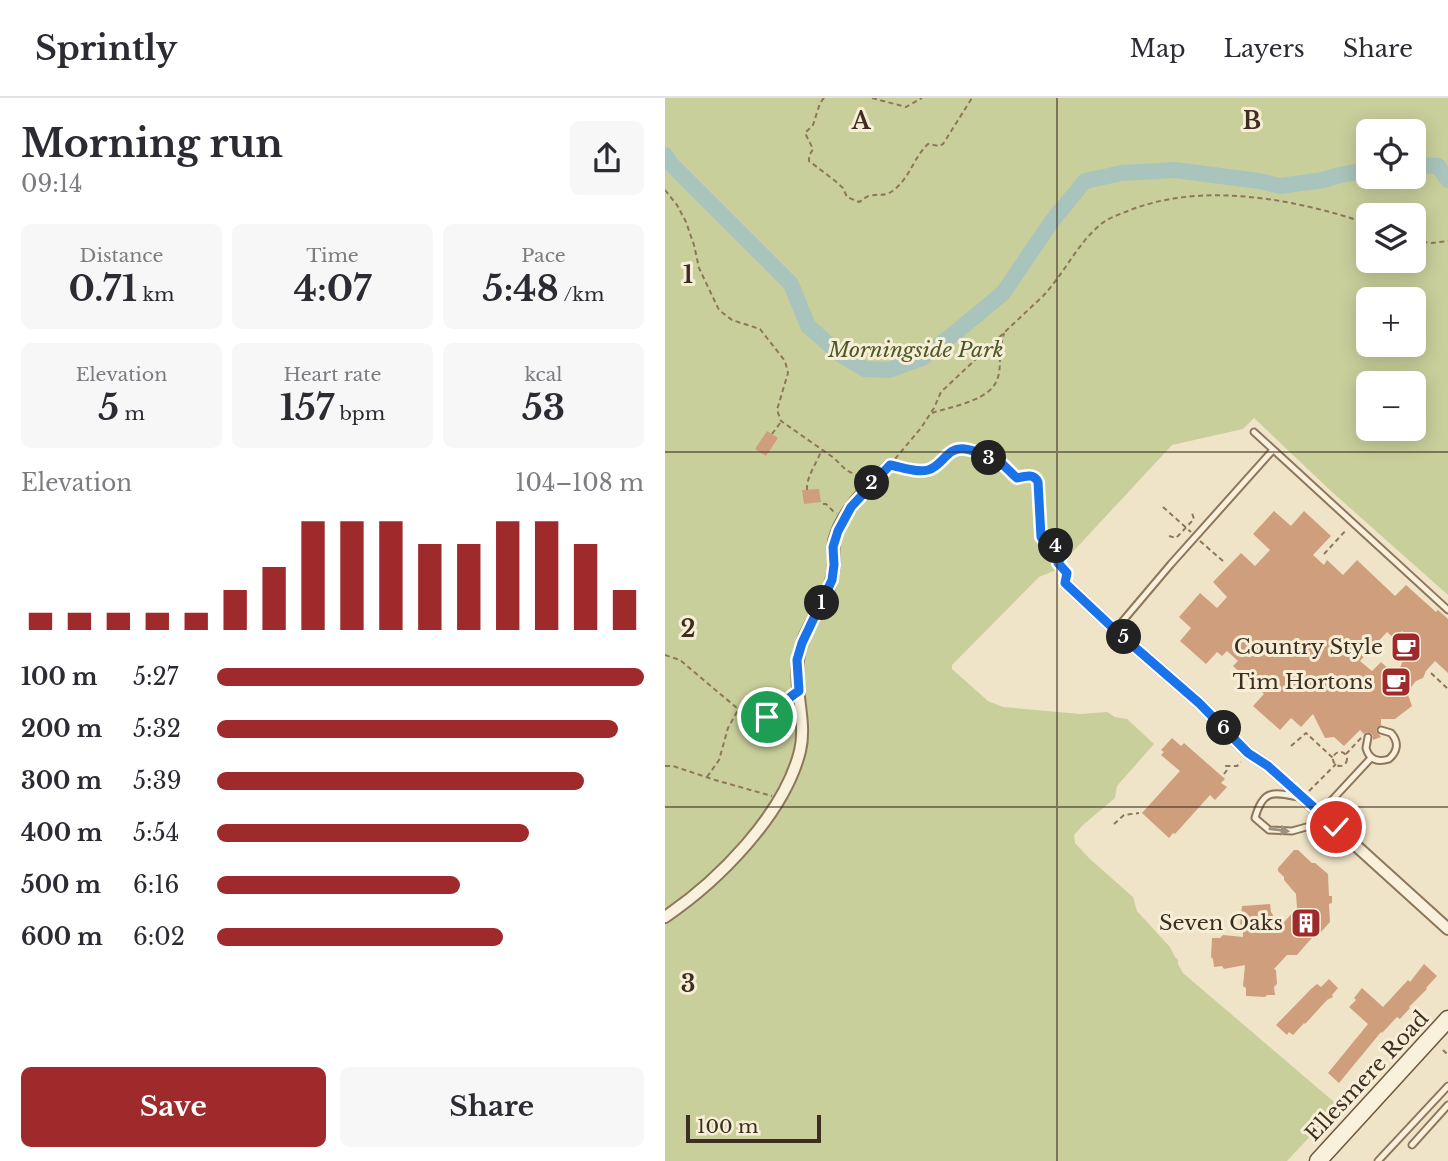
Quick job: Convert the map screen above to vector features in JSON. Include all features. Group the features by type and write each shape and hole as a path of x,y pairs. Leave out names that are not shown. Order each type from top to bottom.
{"main road":[{"name":"Ellesmere Road","path":"1318,1161 1448,1019"}],"street":[{"path":"665,917 726,866 760,828 793,770 801,743 797,660 802,643 832,580 835,540 845,516 873,481 890,465"},
{"path":"1065,583 1199,703 1248,753 1268,766 1448,929"}],"lane":[{"path":"1254,432 1448,610"},
{"path":"1115,630 1273,450"},
{"path":"1368,738 1366,748 1371,758 1383,761 1389,759 1396,751 1397,743 1391,733 1381,730"},
{"path":"1320,813 1371,758"},
{"path":"1304,798 1270,794 1259,804 1255,818 1269,830 1336,827"},
{"path":"1378,1161 1448,1086"},
{"path":"1412,1145 1448,1105"}],"path":[{"path":"824,98 813,125 805,133 813,149 809,161 843,188 847,197 859,202 870,196 881,196 894,191 907,177 921,151 928,144 943,144 972,99 968,98"},
{"path":"872,98 906,107 922,98"},
{"path":"665,190 677,205 685,222 699,268 719,310 731,320 760,329 785,361 788,373 777,410 781,421 834,458 846,470 873,481"},
{"path":"1065,583 1067,573 1058,563 1066,548 1061,550 1056,545 1052,548 1041,537 1038,482 1032,475 1017,478 1000,462 964,448 951,451 930,470 920,471 890,465 921,428 941,392 1056,283 1088,237 1112,217 1150,203 1186,196 1228,195 1313,208 1356,220"},
{"path":"1426,242 1448,242"},
{"path":"931,413 977,399 993,388 998,378 1004,332"},
{"path":"772,434 781,421"},
{"path":"807,490 806,483 821,450"},
{"path":"823,503 845,516"},
{"path":"1163,507 1224,562"},
{"path":"1169,537 1176,538 1186,528 1194,519 1192,513"},
{"path":"1324,554 1352,523"},
{"path":"665,655 680,660 716,692 730,700 744,714 755,719 767,717 787,698 799,691"},
{"path":"1431,673 1448,689"},
{"path":"706,777 719,760 728,728 738,709"},
{"path":"1291,746 1306,733 1336,764"},
{"path":"1336,764 1344,764 1345,755 1362,736 1368,738"},
{"path":"1333,758 1341,752 1345,755"},
{"path":"1224,774 1226,766 1237,766 1248,753"},
{"path":"1304,798 1336,764"},
{"path":"665,765 779,797"},
{"path":"1114,824 1124,815 1139,813"},
{"path":"1443,1050 1448,1055"}],"green space":[{"name":"Morningside Park","path":"665,98 1448,98 1448,595 1254,418 1243,429 1172,445 1056,570 1039,577 952,665 952,669 988,701 1003,707 1080,714 1107,712 1127,719 1154,744 1117,786 1115,798 1074,835 1075,843 1133,897 1137,911 1170,947 1183,973 1340,1107 1287,1161 665,1161"}],"building":[{"path":"767,431 778,438 766,456 755,449"},
{"path":"819,489 821,502 804,504 802,490"},
{"path":"1274,511 1291,526 1304,511 1331,536 1313,555 1324,565 1327,560 1343,575 1357,560 1395,596 1406,585 1436,612 1438,610 1448,619 1448,673 1435,661 1423,678 1416,681 1407,692 1412,706 1395,719 1381,719 1381,725 1376,731 1381,737 1373,740 1371,733 1364,734 1360,730 1344,746 1334,737 1325,738 1313,714 1301,727 1291,718 1280,730 1253,706 1264,694 1233,666 1238,661 1227,651 1222,656 1217,652 1206,664 1180,641 1191,628 1179,617 1200,593 1217,608 1227,597 1213,582 1241,553 1255,566 1270,550 1253,534","holes":["1402,631 1419,646 1403,660 1394,674 1381,662 1372,671 1360,661 1387,632 1395,639"]},
{"path":"1172,738 1181,746 1184,743 1225,779 1221,783 1227,787 1215,800 1210,795 1169,838 1142,813 1180,771 1161,755 1164,752 1161,750"},
{"name":"Seven Oaks","path":"1294,850 1298,850 1328,874 1329,896 1332,896 1332,903 1329,904 1330,922 1321,932 1317,932 1297,955 1287,955 1274,969 1277,984 1274,987 1275,995 1246,996 1246,988 1243,986 1245,965 1224,969 1222,966 1214,967 1211,957 1212,938 1220,938 1223,935 1243,937 1243,926 1240,924 1242,906 1270,904 1274,933 1297,908 1296,894 1278,871"},
{"path":"1424,964 1437,976 1400,1019 1397,1017 1381,1032 1339,1083 1328,1073 1368,1024 1349,1007 1356,1000 1354,998 1362,988 1383,1007 1408,980 1410,982"},
{"path":"1329,979 1338,988 1333,997 1293,1035 1289,1032 1287,1035 1276,1025 1311,989 1317,984 1321,987"}],"waterway":[{"path":"665,155 791,284 808,326 841,355 865,369 889,370 922,358 1003,293 1052,221 1085,181 1122,173 1175,170 1280,186 1356,172"},
{"path":"1426,166 1438,166 1448,180"}],"place":[{"name":"Country Style","path":"1406,647"},
{"name":"Tim Hortons","path":"1396,682"},
{"name":"Seven Oaks","path":"1306,923"}],"route":[{"path":"767,717 787,698 799,691 797,660 802,643 832,580 833,547 851,507 890,465 920,471 930,470 951,451 964,448 1000,462 1017,478 1032,475 1036,478 1041,537 1052,548 1056,545 1061,550 1066,548 1058,563 1067,573 1065,583 1199,703 1248,753 1268,766 1336,827"}]}
